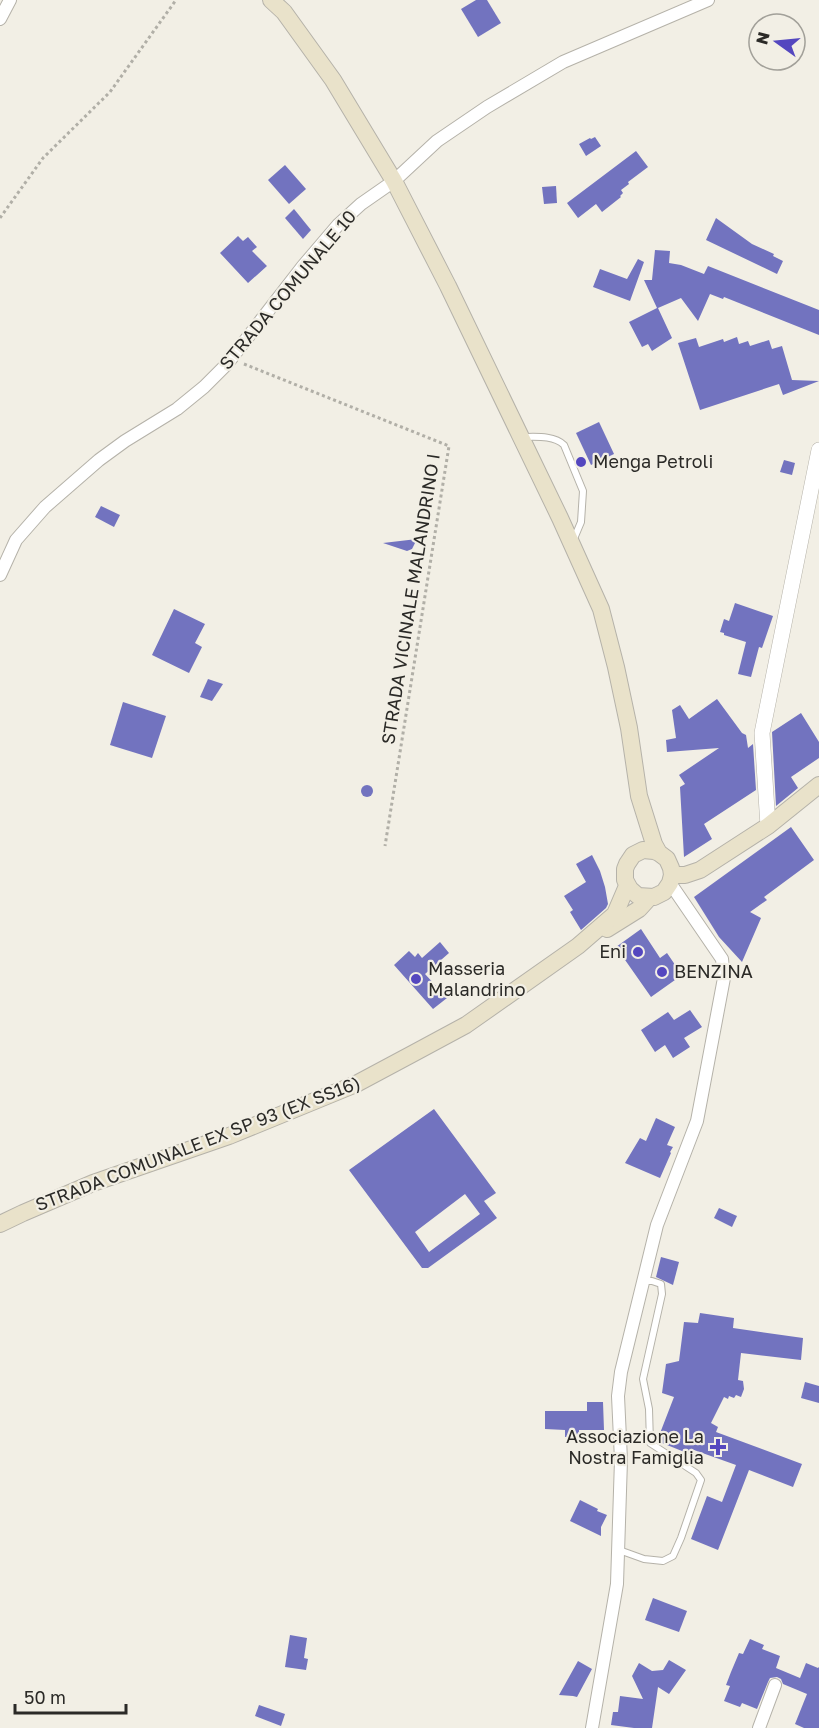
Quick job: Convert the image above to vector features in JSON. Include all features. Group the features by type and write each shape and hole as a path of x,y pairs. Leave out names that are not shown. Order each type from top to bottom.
{"main road":[{"path":"271,0 284,12 333,80 394,181 448,286 601,609 629,728 639,796 639,831 633,855 625,869 625,880 627,886 638,896 649,898 659,895 668,869 654,844 639,796"},
{"path":"668,869 680,865 712,863 768,826 819,785"},
{"path":"633,855 648,850 668,869"},
{"name":"STRADA COMUNALE EX SP 93 (EX SS16)","path":"578,946 615,915 627,886"},
{"name":"STRADA COMUNALE EX SP 93 (EX SS16)","path":"0,1224 93,1183 229,1136 356,1084 466,1025 578,946 639,909 649,898"}],"street":[{"path":"0,19 10,0"},
{"name":"STRADA COMUNALE 10","path":"0,575 16,540 45,507 117,448 177,409 204,387 231,359 338,225 361,204 394,181 437,141 563,62 708,0"},
{"path":"768,826 762,733 819,450"},
{"path":"592,1728 617,1584 621,1460 618,1395 621,1372 657,1225 697,1121 724,978 722,959 668,869"},
{"path":"759,1728 775,1685"}],"lane":[{"path":"521,437 542,437 560,441 564,445 583,491 581,522 572,544"},
{"path":"618,1550 644,1559 663,1561 673,1556 701,1480 696,1473 650,1443 649,1409 643,1380 662,1294 661,1284 642,1281"}],"path":[{"path":"0,218 43,158 110,92 176,0"},
{"name":"STRADA VICINALE MALANDRINO I","path":"231,359 449,446 385,846"}],"building":[{"path":"476,0 487,0 501,23 478,37 461,9"},
{"path":"595,137 601,146 586,156 579,144"},
{"path":"636,151 648,167 628,182 629,184 621,190 623,193 621,197 602,212 596,204 578,218 567,203"},
{"path":"285,165 306,189 289,204 268,180"},
{"path":"556,186 557,203 544,204 542,187"},
{"path":"294,209 311,230 303,239 285,218"},
{"path":"716,218 752,244 774,254 773,256 783,261 777,274 706,240"},
{"path":"238,236 243,241 248,237 257,247 252,251 267,266 248,283 220,253"},
{"path":"655,250 670,251 669,263 704,274 708,266 819,310 819,335 724,297 723,299 710,294 698,321 681,298 658,308 672,338 652,351 648,344 642,347 629,322 657,308 644,280 652,280"},
{"path":"638,259 644,262 630,301 593,287 600,269 627,279"},
{"path":"737,337 739,344 748,341 750,346 769,340 772,349 782,346 792,380 819,381 783,395 779,384 700,410 678,343 696,338 699,347"},
{"path":"599,422 614,454 591,465 576,433"},
{"path":"784,460 795,463 792,475 780,472"},
{"path":"101,506 120,515 114,527 95,517"},
{"path":"417,539 412,549 407,551 383,543"},
{"path":"735,603 773,616 762,648 759,647 751,677 738,674 746,642 720,632 724,619 729,621"},
{"path":"174,609 205,624 195,643 202,647 189,673 152,655"},
{"path":"208,679 223,684 212,701 200,697"},
{"path":"717,699 742,733 746,735 748,748 753,744 756,790 704,824 712,839 684,857 680,787 685,784 679,775 719,748 667,752 666,740 676,738 672,710 680,705 689,719"},
{"path":"123,702 166,716 152,758 110,745"},
{"path":"801,713 819,742 819,758 791,777 798,788 776,806 772,732"},
{"path":"369,785 373,791 369,797 365,797 361,789"},
{"path":"791,827 814,860 764,897 767,900 750,912 761,918 742,962 719,937 694,897"},
{"path":"592,855 600,871 608,904 581,930 564,896 586,882 576,864"},
{"path":"641,929 660,958 667,953 682,975 651,997 616,947"},
{"name":"Masseria Malandrino","path":"440,942 449,953 425,974 447,998 433,1009 394,965 409,951 415,957 418,953 422,958"},
{"path":"690,1010 702,1027 684,1038 690,1047 673,1058 665,1045 655,1052 641,1030 668,1012 674,1020"},
{"path":"434,1109 496,1193 484,1201 497,1218 428,1268 422,1268 349,1170","holes":["465,1194 480,1214 429,1252 415,1232"]},
{"path":"656,1118 675,1127 667,1145 673,1147 660,1178 625,1163 640,1138 646,1141"},
{"path":"719,1208 737,1216 732,1227 714,1218"},
{"path":"661,1257 679,1262 673,1285 656,1277"},
{"path":"700,1313 734,1318 733,1328 803,1338 801,1360 741,1353 738,1380 743,1381 744,1389 741,1397 729,1396 728,1399 724,1397 711,1423 718,1427 716,1432 802,1464 793,1487 749,1470 718,1550 691,1539 707,1496 722,1502 736,1465 694,1450 692,1455 657,1441 674,1397 662,1393 666,1364 679,1361 684,1322 698,1323"},
{"path":"805,1382 819,1386 819,1403 801,1398"},
{"path":"587,1402 603,1402 604,1430 579,1430 579,1437 565,1437 565,1430 545,1429 545,1411 587,1411"},
{"path":"580,1500 607,1515 601,1527 601,1536 570,1521"},
{"path":"653,1598 687,1611 679,1632 645,1620"},
{"path":"290,1635 307,1638 304,1658 308,1659 306,1670 285,1667"},
{"path":"750,1639 764,1645 762,1649 780,1656 776,1668 800,1678 806,1663 819,1667 819,1728 804,1728 795,1724 807,1694 783,1684 777,1677 770,1678 757,1709 742,1703 740,1707 724,1701 730,1686 726,1685 731,1672 739,1653 743,1654"},
{"path":"669,1660 686,1670 669,1694 658,1687 652,1728 611,1725 613,1712 618,1712 620,1696 643,1699 632,1676 639,1663 652,1671 663,1670"},
{"path":"578,1661 592,1669 577,1697 559,1695"},
{"path":"259,1705 285,1714 281,1726 255,1716"}],"place":[{"name":"Menga Petroli","path":"581,462"},
{"name":"Eni","path":"638,952"},
{"name":"BENZINA","path":"662,972"},
{"name":"Masseria Malandrino","path":"416,979"},
{"name":"Associazione La Nostra Famiglia","path":"718,1447"}]}
